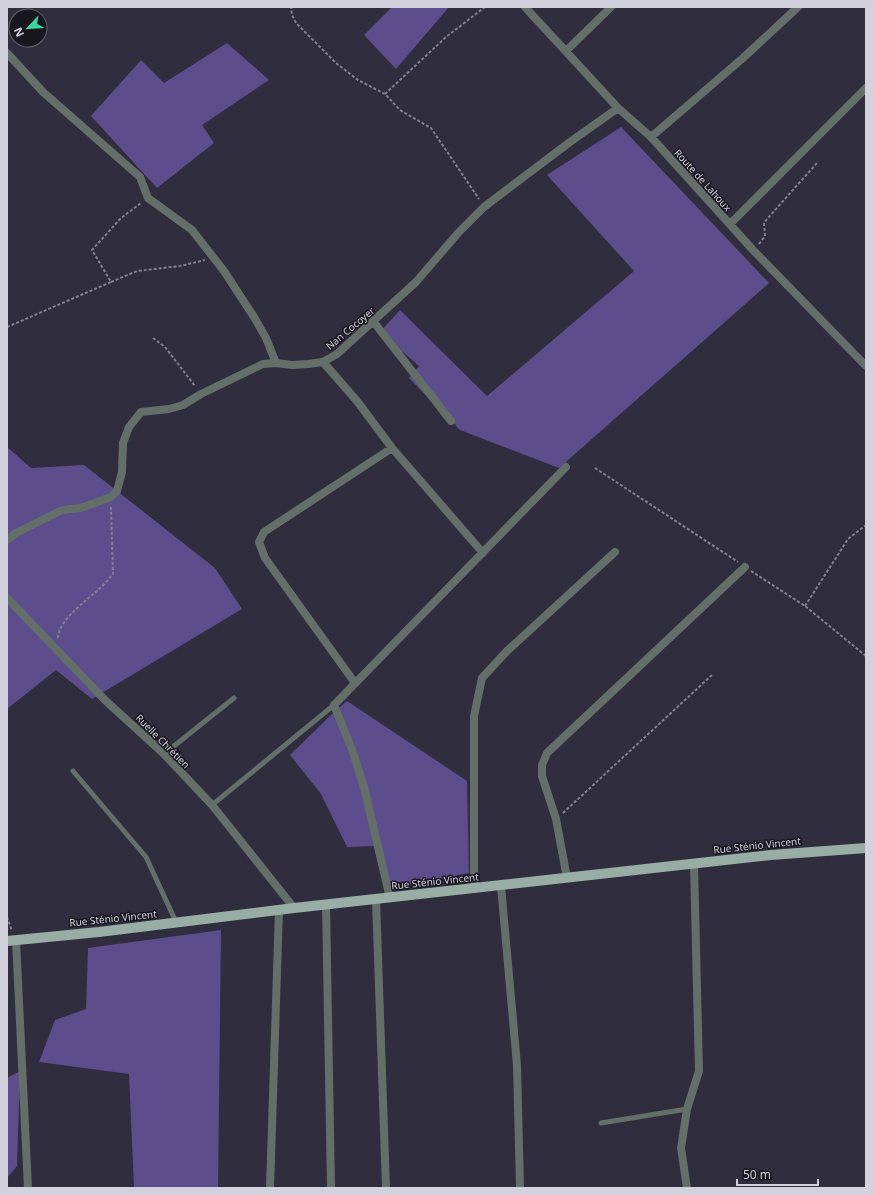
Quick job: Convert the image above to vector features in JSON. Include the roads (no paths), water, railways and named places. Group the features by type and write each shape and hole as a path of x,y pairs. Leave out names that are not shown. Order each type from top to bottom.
{"main road":[{"name":"Rue Sténio Vincent","path":"11,940 177,923 326,904 474,889 771,855 866,848"}],"street":[{"name":"Route de Lahoux","path":"525,7 618,108 650,136 753,250 866,366"},
{"path":"566,51 611,7"},
{"path":"650,136 744,58 798,7"},
{"path":"7,53 43,92 140,177 148,198 192,230 224,271 254,317 266,338 276,363"},
{"path":"730,224 866,88"},
{"name":"Nan Cocoyer","path":"7,540 16,533 62,510 81,508 111,497 117,491 122,472 123,443 128,427 141,412 169,409 183,405 201,394 263,364 276,363 292,365 323,362 337,354 416,282 459,232 484,207 618,108"},
{"path":"373,321 451,421"},
{"path":"323,362 357,401 392,448 483,553"},
{"path":"355,683 265,558 259,542 264,532 392,448"},
{"path":"390,898 364,787 354,752 334,705 566,467"},
{"path":"474,889 474,716 482,678 507,651 615,552"},
{"path":"567,878 556,819 542,776 542,765 547,753 745,567"},
{"name":"Ruelle Chrétien","path":"7,598 106,701 164,754 212,805 294,908"},
{"path":"687,1188 681,1148 687,1109 698,1071 694,864"},
{"path":"501,886 517,1065 520,1188"},
{"path":"376,899 386,1188"},
{"path":"326,904 331,1188"},
{"path":"270,1188 280,910"},
{"path":"11,940 28,1188"}],"lane":[{"path":"164,754 234,698"},
{"path":"212,805 334,705"},
{"path":"73,770 146,857 177,923"},
{"path":"601,1123 687,1109"}]}
